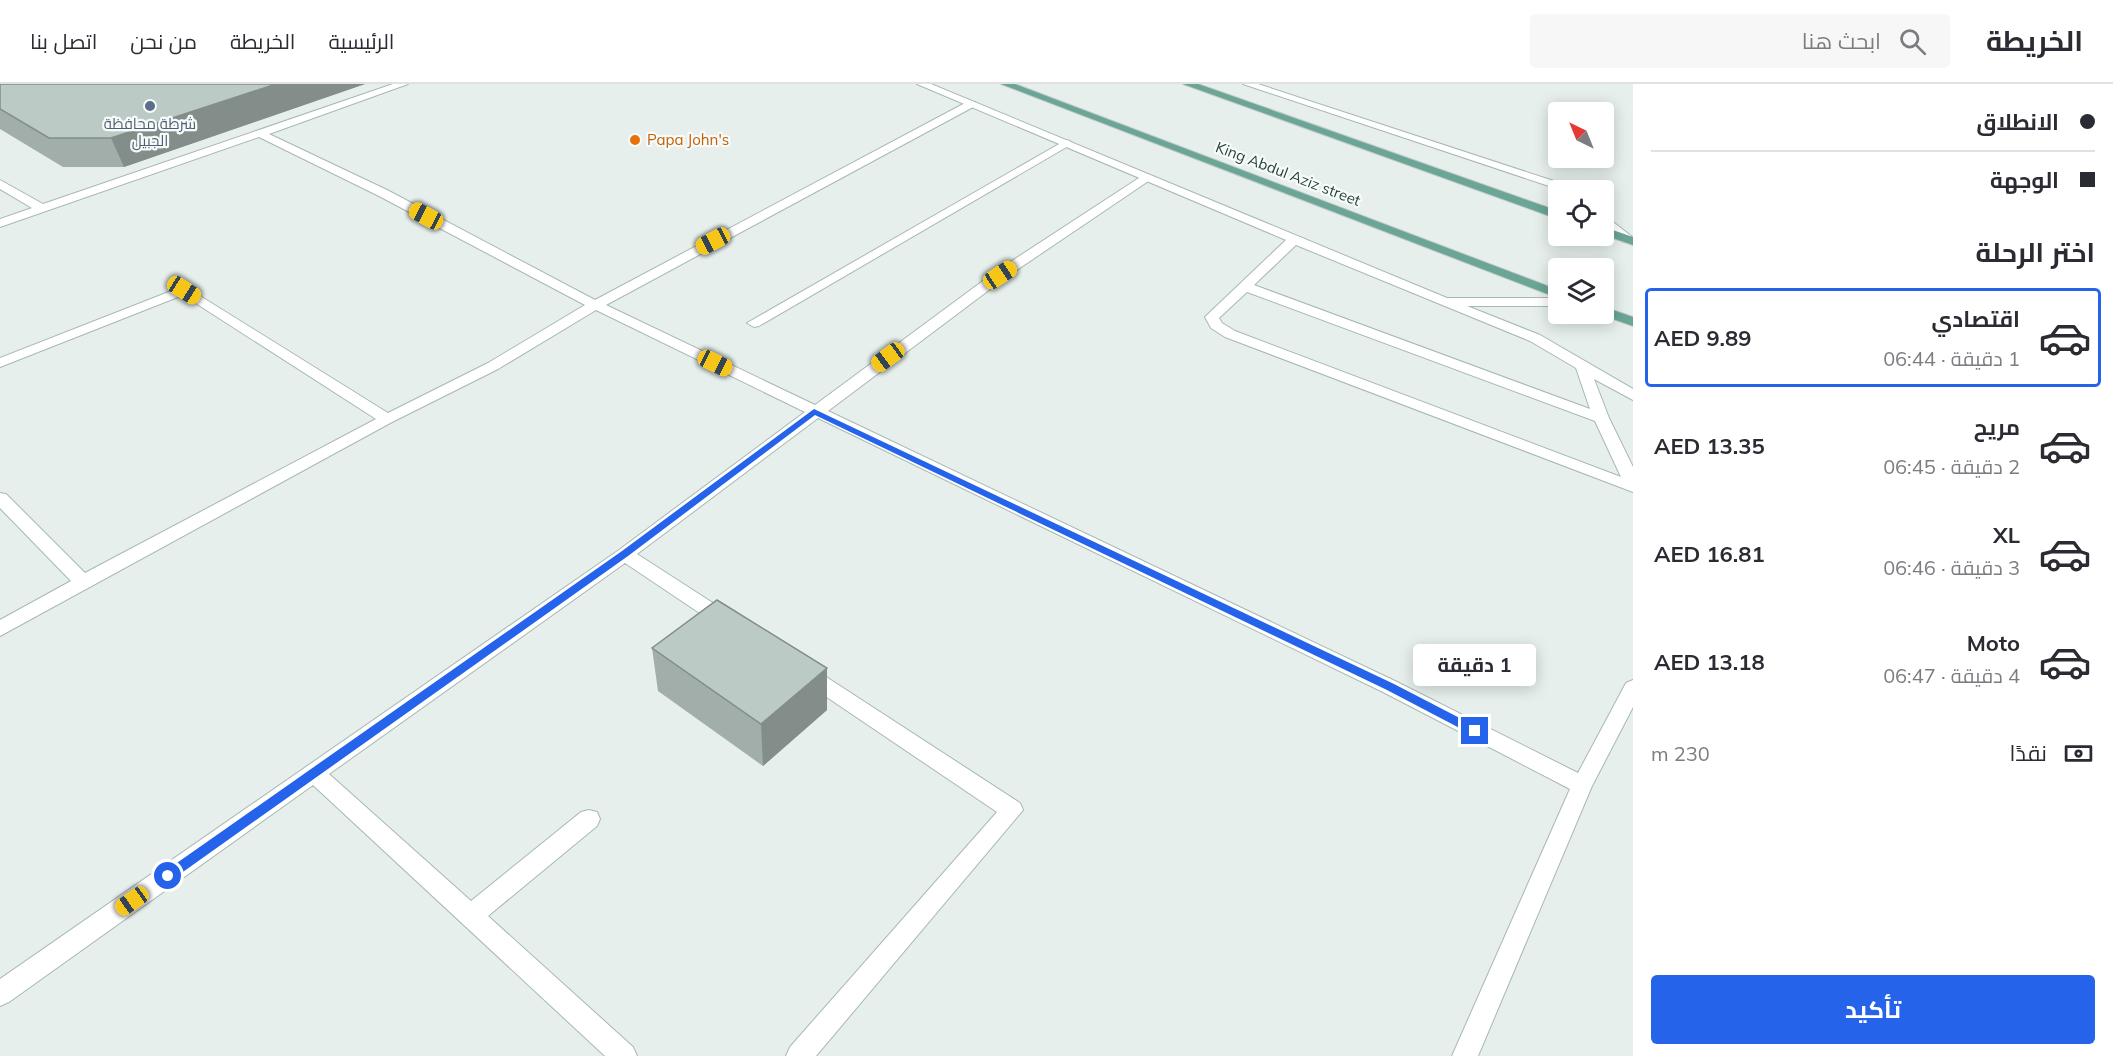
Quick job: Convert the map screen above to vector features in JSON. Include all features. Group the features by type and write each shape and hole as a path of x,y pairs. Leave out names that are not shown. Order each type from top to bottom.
{"main road":[{"name":"King Abdul Aziz street","path":"1006,84 1548,290"},
{"path":"1188,84 1548,211"},
{"path":"1614,234 1630,240"},
{"path":"1614,315 1633,322"}],"street":[{"path":"0,222 403,84"},
{"path":"922,84 1294,240 1514,328 1582,364 1633,395"},
{"path":"1248,84 1548,182"},
{"path":"0,628 387,419 493,366 595,305 971,104"},
{"path":"259,133 383,193 595,305 1390,687 1582,785"},
{"path":"754,323 1066,143"},
{"path":"0,994 625,554 814,411 1000,275 1146,178"},
{"path":"0,184 41,208"},
{"path":"1614,227 1630,240"},
{"path":"1294,240 1212,317 1216,326 1230,334 1633,486"},
{"path":"1244,286 1601,418"},
{"path":"0,363 184,290 387,419"},
{"path":"1445,302 1548,302"},
{"path":"1582,364 1601,418 1633,486"},
{"path":"0,498 83,582"},
{"path":"625,554 744,633"},
{"path":"794,666 1012,810 800,1056"},
{"path":"1465,1056 1582,785 1633,688"},
{"path":"314,773 624,1056"},
{"path":"471,916 589,819"}],"building":[{"path":"0,84 276,84 111,138 49,138 0,109"},
{"path":"717,600 827,668 761,724 652,648"}],"place":[{"name":"شرطة محافظة الجبيل","path":"150,106"},
{"name":"Papa John's","path":"635,140"}],"route":[{"path":"168,876 625,554 814,411 1390,687 1475,731"}]}
